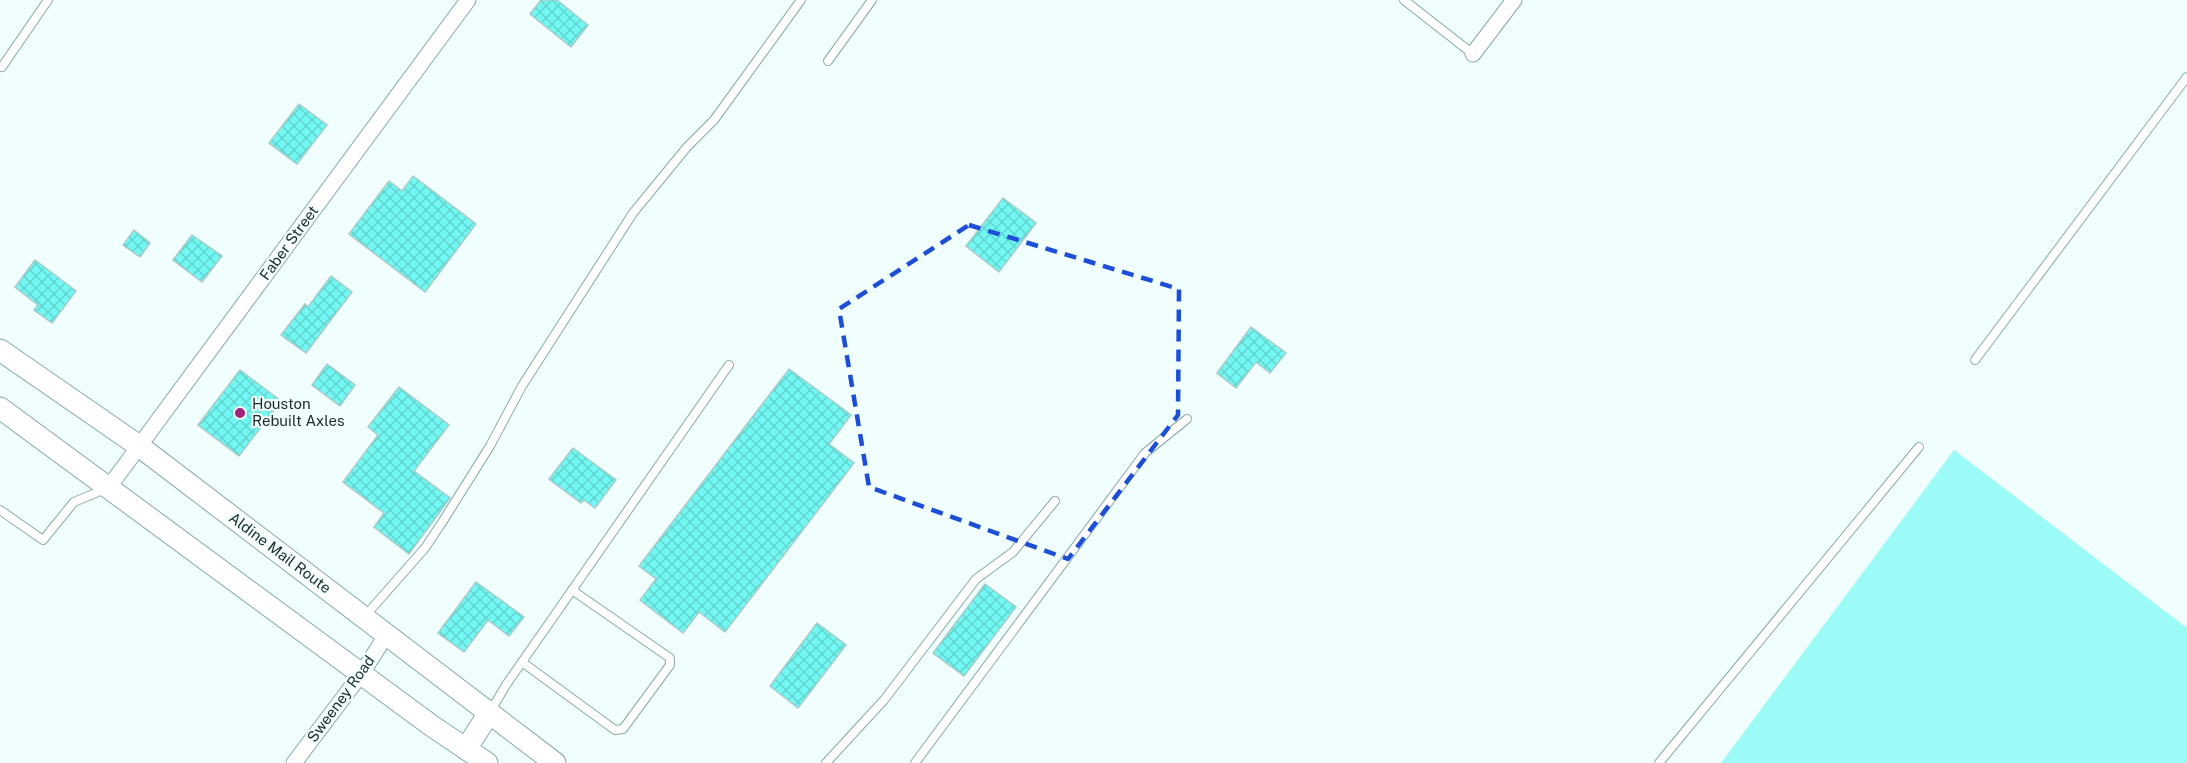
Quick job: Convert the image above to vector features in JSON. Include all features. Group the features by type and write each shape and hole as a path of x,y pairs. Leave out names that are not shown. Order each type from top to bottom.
{"main road":[{"name":"Aldine Mail Route","path":"0,350 140,446 555,763"},
{"path":"0,408 487,763"},
{"path":"466,749 489,713"}],"street":[{"name":"Faber Street","path":"109,487 468,0"},
{"path":"1473,54 1514,0"},
{"name":"Sweeney Road","path":"294,763 362,673 387,634"}],"lane":[{"path":"0,66 2,67 48,0"},
{"path":"364,617 425,548 443,521 490,446 522,386 633,213 687,147 714,120 801,0"},
{"path":"828,61 872,0"},
{"path":"1404,0 1473,54"},
{"path":"1975,360 2187,77"},
{"path":"489,713 729,365"},
{"path":"915,763 1145,453 1187,419"},
{"path":"1659,763 1919,447"},
{"path":"0,510 43,540 74,502 109,487"},
{"path":"826,763 884,700 975,579 1013,552 1055,501"},
{"path":"522,662 615,730 623,729 670,665 670,658 572,590"}],"highlighted area":[{"path":"969,225 1179,289 1178,415 1068,559 869,487 839,309"}],"shaded area":[{"path":"1954,450 2187,628 2187,763 1721,763"}],"building":[{"path":"541,0 557,0 588,25 571,47 530,14"},
{"path":"299,104 327,125 297,164 269,143"},
{"path":"413,176 476,224 425,292 349,234 389,181 402,191"},
{"path":"1003,198 1036,223 999,272 966,246"},
{"path":"134,230 150,243 140,257 123,245"},
{"path":"192,235 222,256 202,282 173,260"},
{"path":"35,260 76,291 52,323 34,310 38,305 15,287"},
{"path":"331,276 352,292 306,353 281,335 305,304 308,307"},
{"path":"1251,327 1286,353 1270,373 1256,362 1236,388 1217,373"},
{"path":"327,364 355,385 340,406 312,385"},
{"path":"789,369 851,415 829,444 854,463 725,632 699,612 683,633 640,600 656,579 639,566"},
{"name":"Houston Rebuilt Axles","path":"240,370 281,401 239,456 198,425"},
{"path":"399,387 449,425 414,471 450,498 409,554 374,527 384,513 343,482 378,435 368,427"},
{"path":"573,448 616,480 595,508 584,500 581,503 549,479"},
{"path":"476,582 524,617 509,636 488,620 464,652 438,633"},
{"path":"985,584 1016,607 964,676 933,653"},
{"path":"817,623 846,645 798,708 770,686"}],"place":[{"name":"Houston Rebuilt Axles","path":"240,413"}]}
